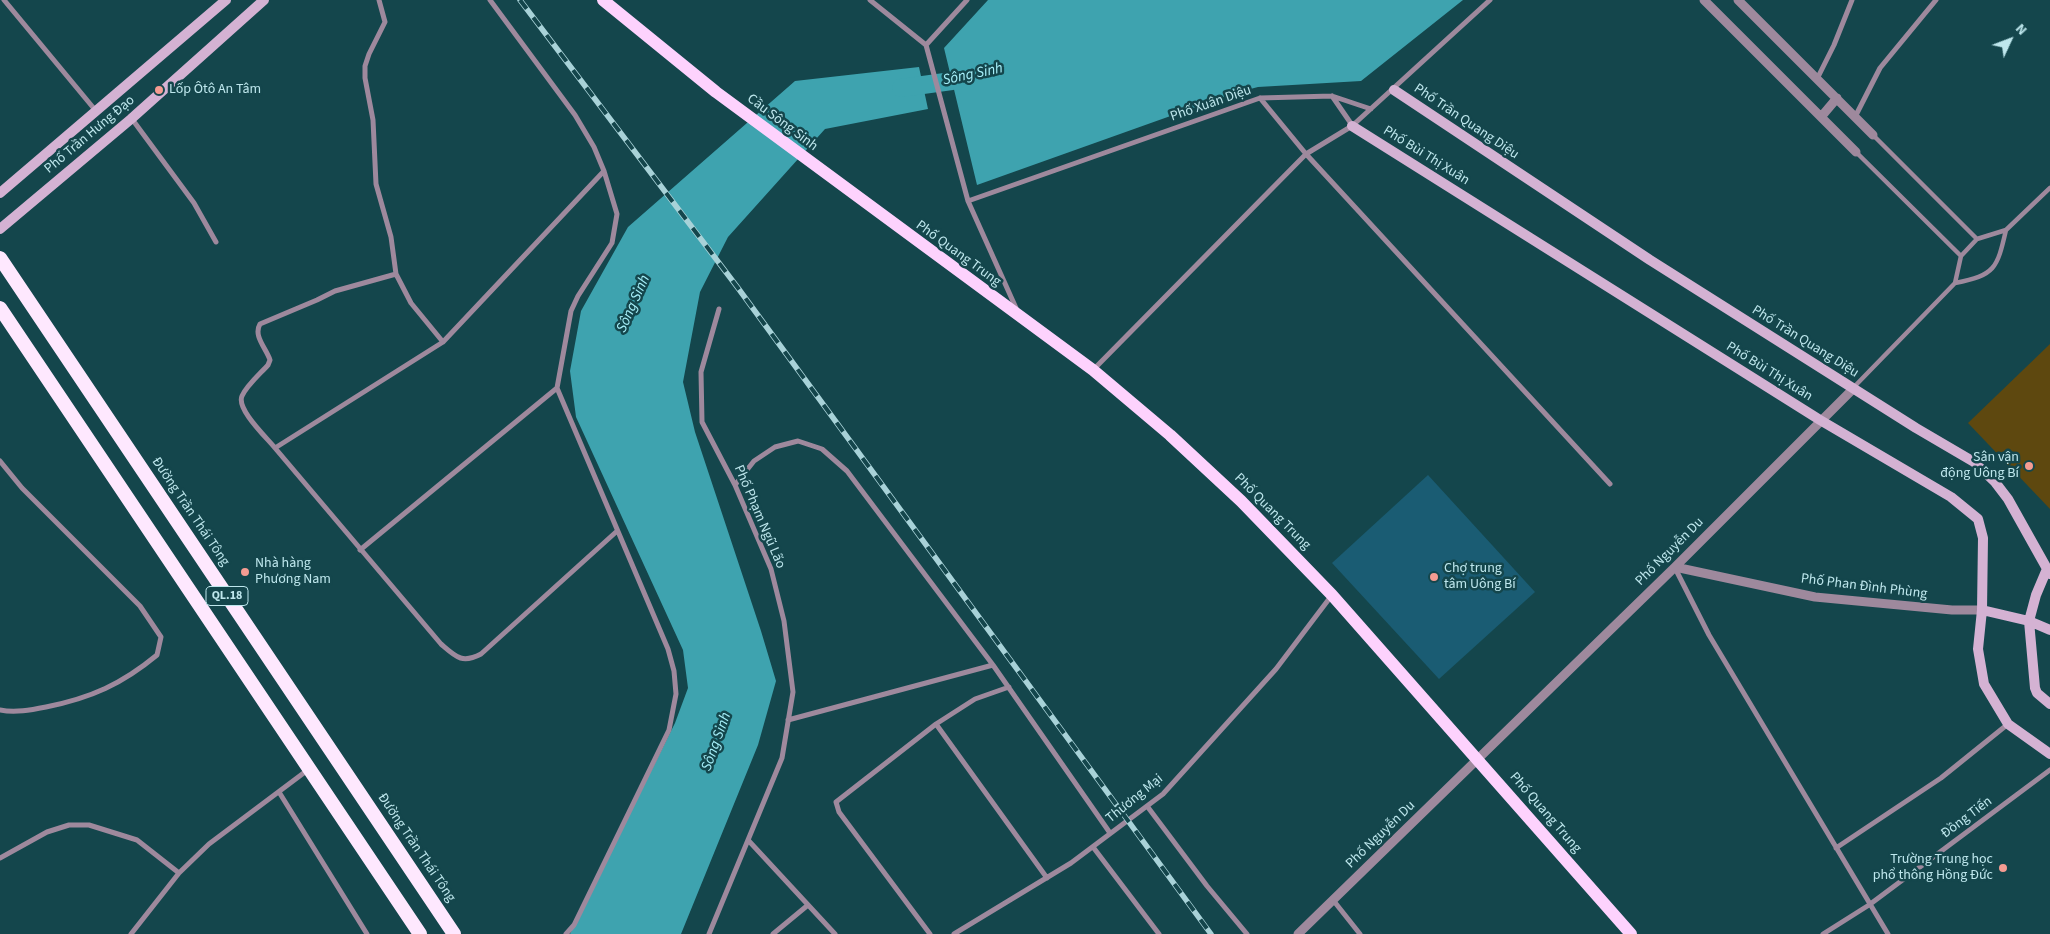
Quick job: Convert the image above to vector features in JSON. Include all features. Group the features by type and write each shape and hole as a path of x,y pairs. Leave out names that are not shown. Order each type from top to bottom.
{"highway":[{"name":"Đường Trần Thái Tông","path":"0,258 454,934"},
{"name":"QL.18","path":"0,308 420,934"}],"main road":[{"name":"Phố Trần Hưng Đạo","path":"0,193 226,0"},
{"name":"Phố Trần Hưng Đạo","path":"0,229 131,119 264,0"},
{"name":"Cầu Sông Sinh","path":"602,0 716,92 830,178"},
{"name":"Phố Trần Quang Diệu","path":"1394,90 1650,260 1853,389 1974,462 1995,482 2008,499 2048,572 2036,595 2029,621 2035,688 2037,693 2050,704"},
{"name":"Phố Bùi Thị Xuân","path":"1352,126 1820,420 1952,497 1978,519 1984,538 1982,610 1978,649 1984,684 2008,724 2050,754"},
{"name":"Phố Quang Trung","path":"830,178 1093,370 1170,435 1242,501 1332,595 1479,759 1631,934"},
{"name":"Phố Phan Đình Phùng","path":"1982,610 2029,621 2050,630"}],"street":[{"path":"4,0 96,111"},
{"path":"379,0 385,22 369,54 365,78 374,120 376,184 391,237 396,274 411,303 443,342"},
{"path":"490,0 575,115 594,147 604,171 617,214 616,230 612,243 578,296 571,311 557,388 616,532 668,649 674,671 676,694 669,730 574,925 566,934"},
{"path":"870,0 926,45 968,201 991,248 1020,318"},
{"path":"926,45 967,0"},
{"path":"1093,370 1306,154 1352,126 1394,90 1490,0"},
{"path":"1704,0 1961,256"},
{"path":"1738,0 1977,240"},
{"path":"1817,79 1834,45 1852,0"},
{"path":"1855,117 1880,68 1936,0"},
{"name":"Phố Xuân Diệu","path":"968,201 1260,98 1332,96 1371,109"},
{"name":"Phố Bùi Thị Xuân","path":"1332,96 1352,126"},
{"path":"1260,98 1306,154 1610,484"},
{"path":"1821,117 1837,98"},
{"path":"131,119 194,203 216,242"},
{"path":"275,448 443,342 604,171"},
{"path":"2006,230 1999,260 1981,278 1955,283 1961,256 1977,240 2006,230 2050,188"},
{"path":"396,274 335,291 260,324 257,334 270,360 242,396 241,402 243,410 360,550 441,644 462,659 471,660 481,654 616,532"},
{"name":"Phố Nguyễn Du","path":"1298,934 1675,567 1853,389 1955,283"},
{"name":"Phố Phạm Ngũ Lão","path":"709,934 782,758 793,692 784,621 771,569 735,485 702,422 701,372 719,309"},
{"path":"360,550 557,388"},
{"path":"735,485 754,461 775,447 798,441 822,450 847,471 993,664 1110,833"},
{"path":"0,461 22,488 140,606 161,638 158,655 132,676 94,695 28,710 0,710"},
{"path":"1675,567 1709,635 1888,934"},
{"name":"Phố Phan Đình Phùng","path":"1675,567 1815,597 1952,610 1982,610"},
{"name":"Thương Mại","path":"954,934 1047,878 1164,794 1276,669 1332,595"},
{"path":"788,720 993,664"},
{"path":"930,934 836,807 840,799 936,724 975,699 1009,687"},
{"path":"936,724 1047,878"},
{"path":"1836,848 1941,778 2008,724"},
{"path":"131,934 179,873 215,840 310,768"},
{"name":"Đồng Tiến","path":"1823,934 1869,904 2050,770"},
{"path":"279,792 368,934"},
{"path":"1147,806 1207,886 1247,934"},
{"path":"0,858 47,832 69,825 89,825 137,840 179,873"},
{"path":"748,840 835,934"},
{"path":"1092,847 1158,934"},
{"path":"1333,900 1360,934"},
{"path":"773,934 808,905"}],"shaded area":[{"name":"Sân vận động Uông Bí","path":"2050,344 2050,509 1968,423"}],"water":[{"path":"988,0 1463,0 1361,81 1258,87 1235,93 977,185 944,48"},
{"path":"919,67 928,109 825,129 728,237 700,292 683,382 695,432 776,681 758,745 681,934 570,934 675,723 688,688 683,650 576,417 570,371 581,311 628,227 795,81"}],"building":[{"name":"Chợ trung tâm Uông Bí","path":"1428,475 1535,592 1439,679 1332,563"}],"waterway":[{"name":"Sông Sinh","path":"901,88 952,81"}],"railway":[{"path":"520,0 738,288 1211,934"}],"place":[{"name":"Lốp Ôtô An Tâm","path":"159,90"},
{"name":"Sân vận động Uông Bí","path":"2029,466"},
{"name":"Nhà hàng Phương Nam","path":"245,572"},
{"name":"Chợ trung tâm Uông Bí","path":"1434,577"},
{"name":"Trường Trung học phổ thông Hồng Đức","path":"2003,868"}]}
